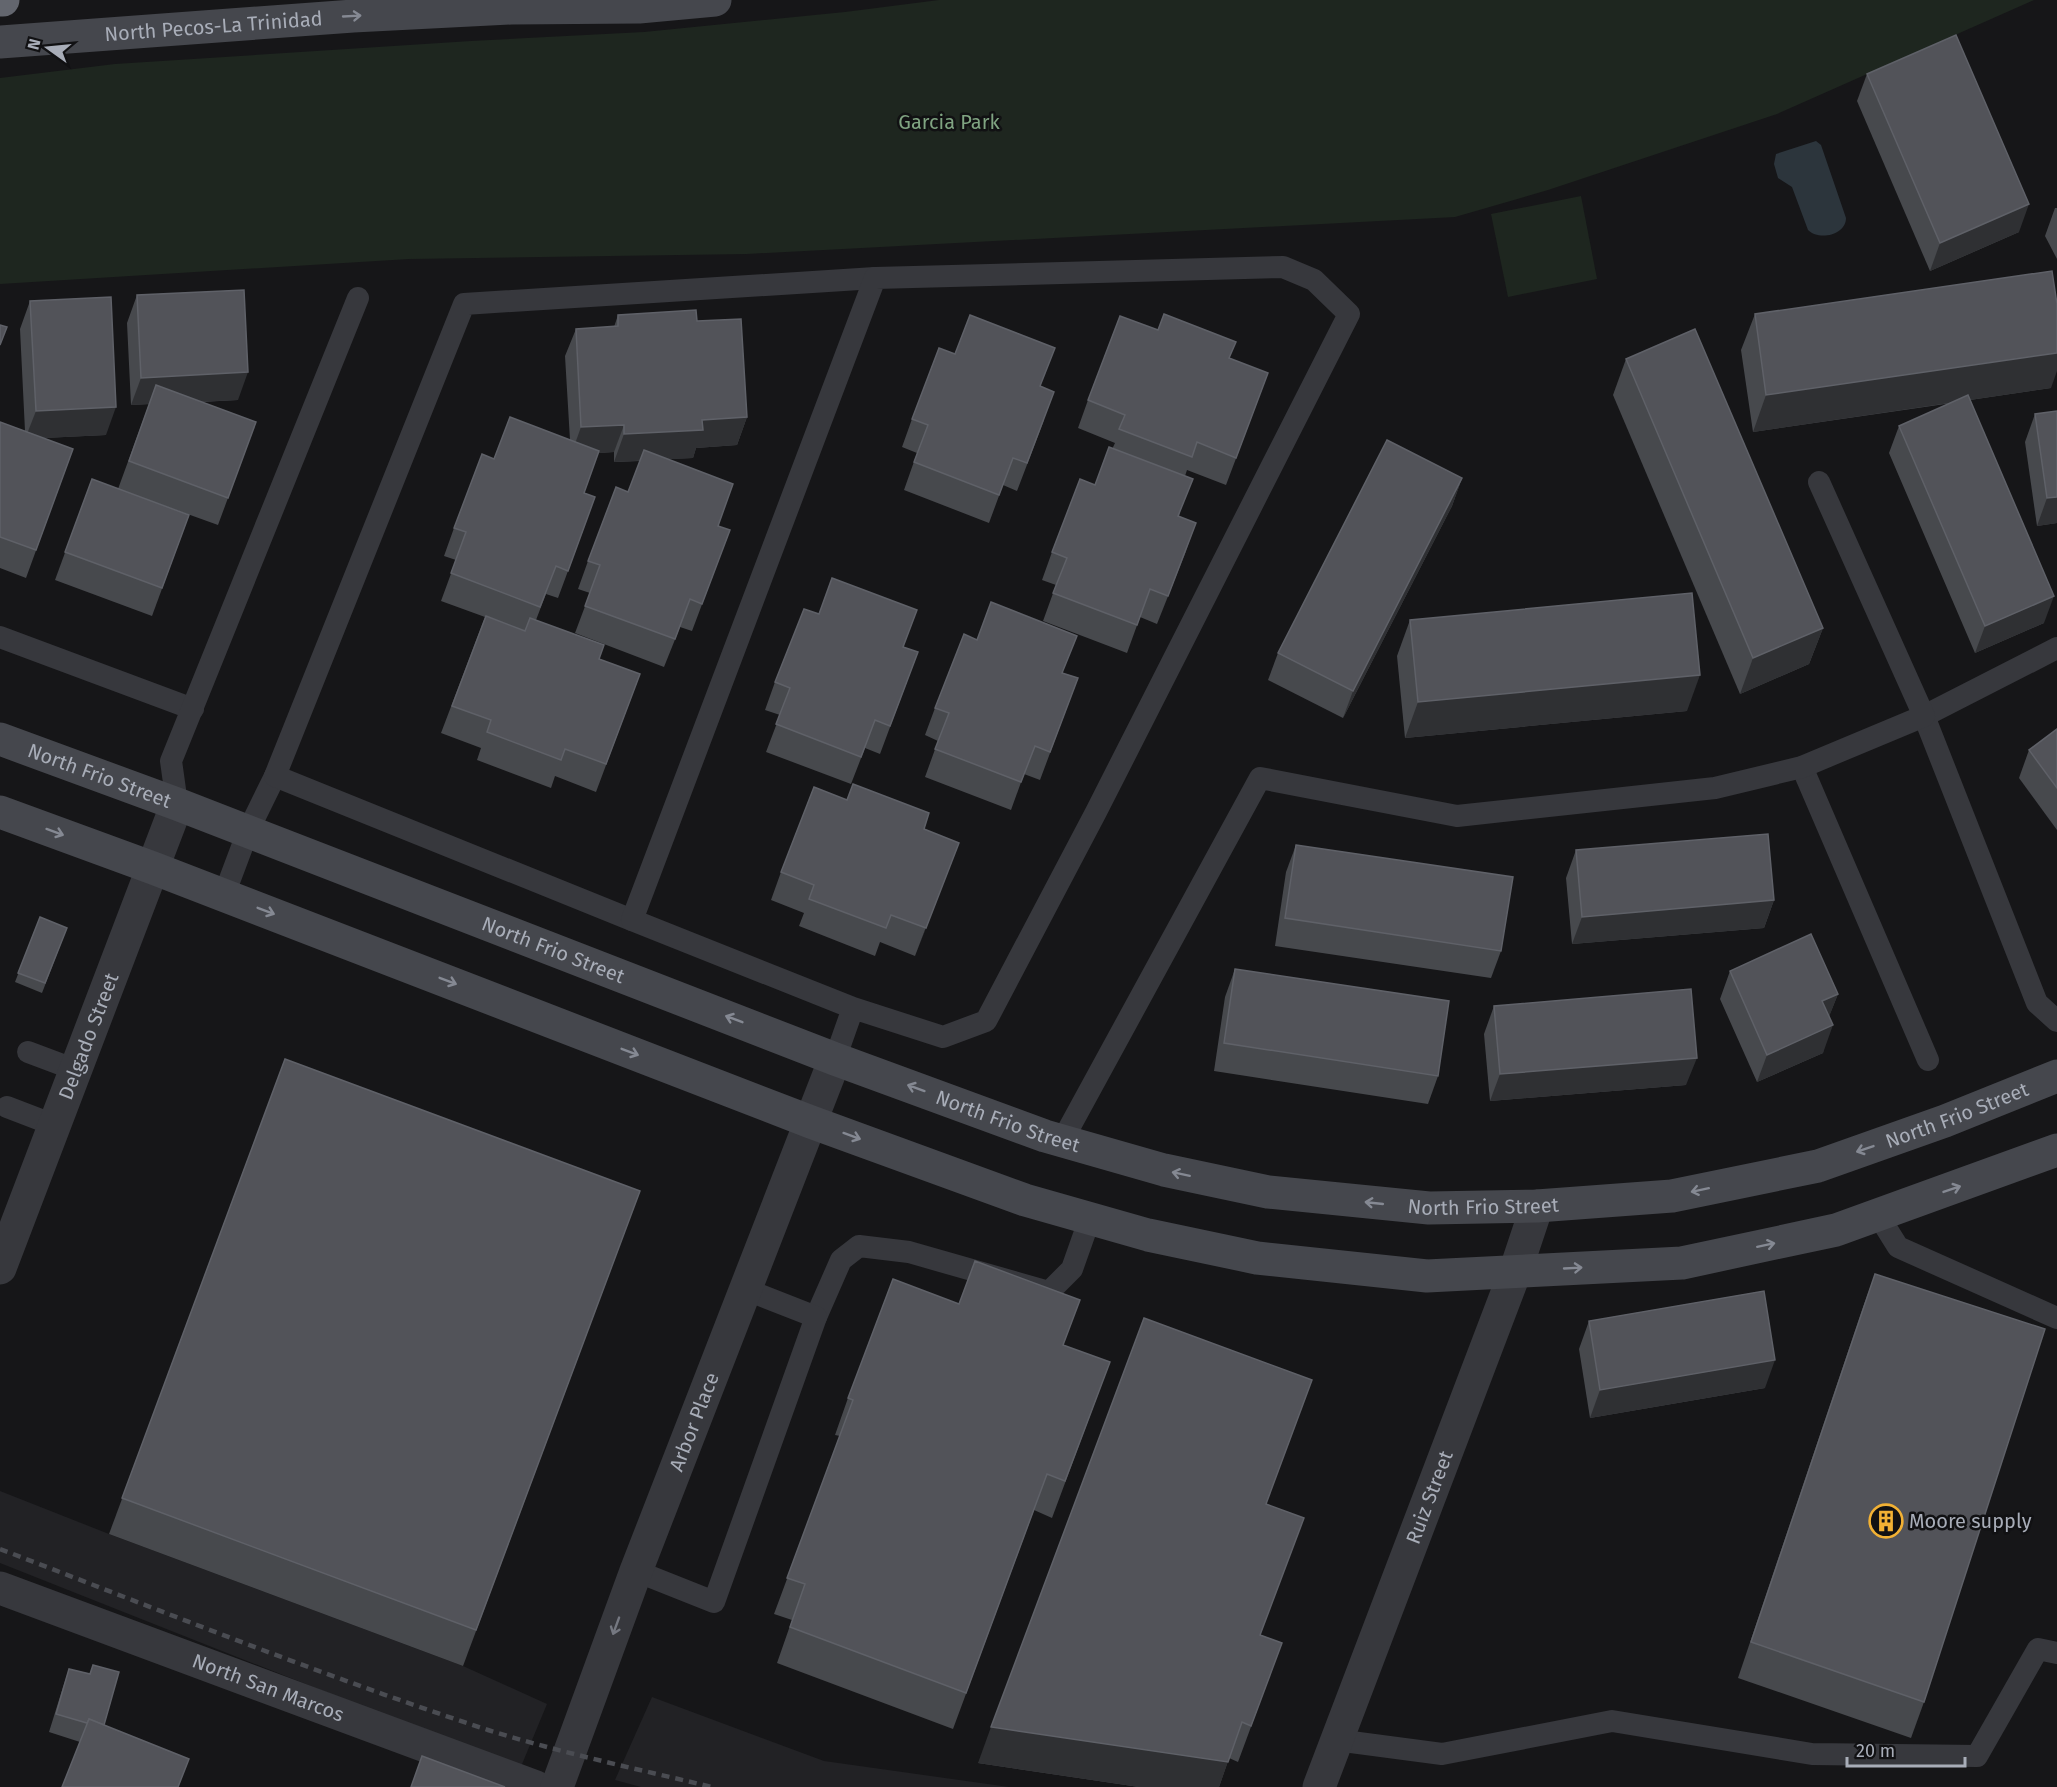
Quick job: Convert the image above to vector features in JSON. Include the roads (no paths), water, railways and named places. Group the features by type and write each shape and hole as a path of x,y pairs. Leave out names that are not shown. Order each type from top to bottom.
{"main road":[{"name":"North Pecos-La Trinidad","path":"0,42 353,16 511,8 639,7 715,0"},
{"name":"North Frio Street","path":"0,740 248,831 835,1059 1062,1141 1164,1170 1268,1192 1429,1208 1537,1206 1672,1196 1818,1166 1945,1121 2057,1076"},
{"path":"0,812 224,895 811,1122 1025,1200 1148,1235 1257,1258 1427,1276 1682,1263 1836,1230 2057,1150"}],"street":[{"name":"Delgado Street","path":"0,1267 177,804"},
{"name":"Arbor Place","path":"557,1787 636,1571 835,1059"},
{"name":"Ruiz Street","path":"1319,1787 1515,1272 1537,1206"},
{"name":"North San Marcos","path":"0,1588 536,1787"}],"lane":[{"path":"224,895 248,831 275,776 465,304 875,278 1283,267 1314,280 1349,314 1096,812 986,1021 943,1037 853,1008 275,776"},
{"path":"632,920 875,278"},
{"path":"177,804 171,761 358,298"},
{"path":"1819,482 1924,716 2037,1003 2057,1021"},
{"path":"0,637 193,709"},
{"path":"1062,1141 1260,778 1457,816 1715,788 1802,767 1924,716 2057,648"},
{"path":"1802,767 1928,1060"},
{"path":"835,1059 853,1008"},
{"path":"28,1052 76,1070"},
{"path":"7,1107 54,1125"},
{"path":"1878,1215 1898,1247 2057,1318"},
{"path":"636,1571 714,1602 816,1317 841,1260 859,1246 909,1252 1049,1292 1072,1269 1090,1218"},
{"path":"747,1290 816,1317"},
{"path":"1336,1740 1442,1754 1612,1721 1812,1754 1977,1756 2038,1649 2057,1653"}],"railway":[{"path":"0,1549 304,1665 488,1730 712,1787"}],"place":[{"name":"Moore supply","path":"1886,1521"}],"park label":[{"name":"Garcia Park","path":"949,122"}]}
